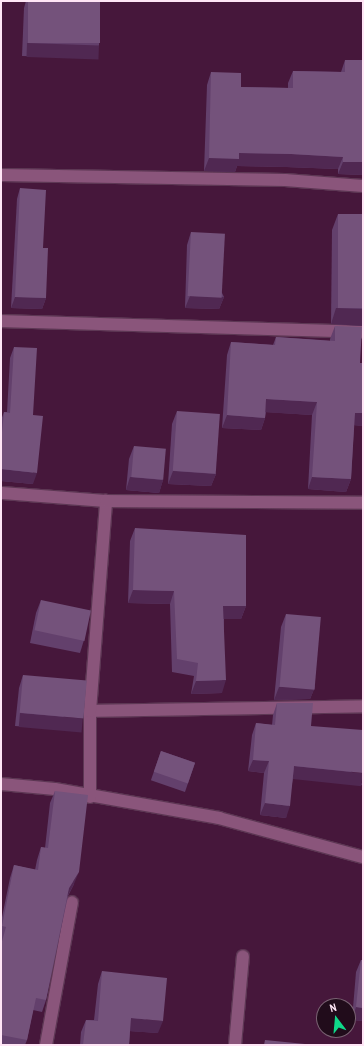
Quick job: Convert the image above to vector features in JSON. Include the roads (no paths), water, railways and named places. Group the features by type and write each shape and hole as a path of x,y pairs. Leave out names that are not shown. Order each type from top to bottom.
{"street":[{"path":"1,175 284,180 363,186"},
{"path":"1,320 363,332"},
{"path":"1,493 106,500 363,502"},
{"path":"90,797 90,711 106,500"},
{"path":"90,711 363,706"},
{"path":"1,784 55,789 90,797 219,818 363,857"},
{"path":"46,1045 72,902"},
{"path":"235,1045 243,956"}]}
